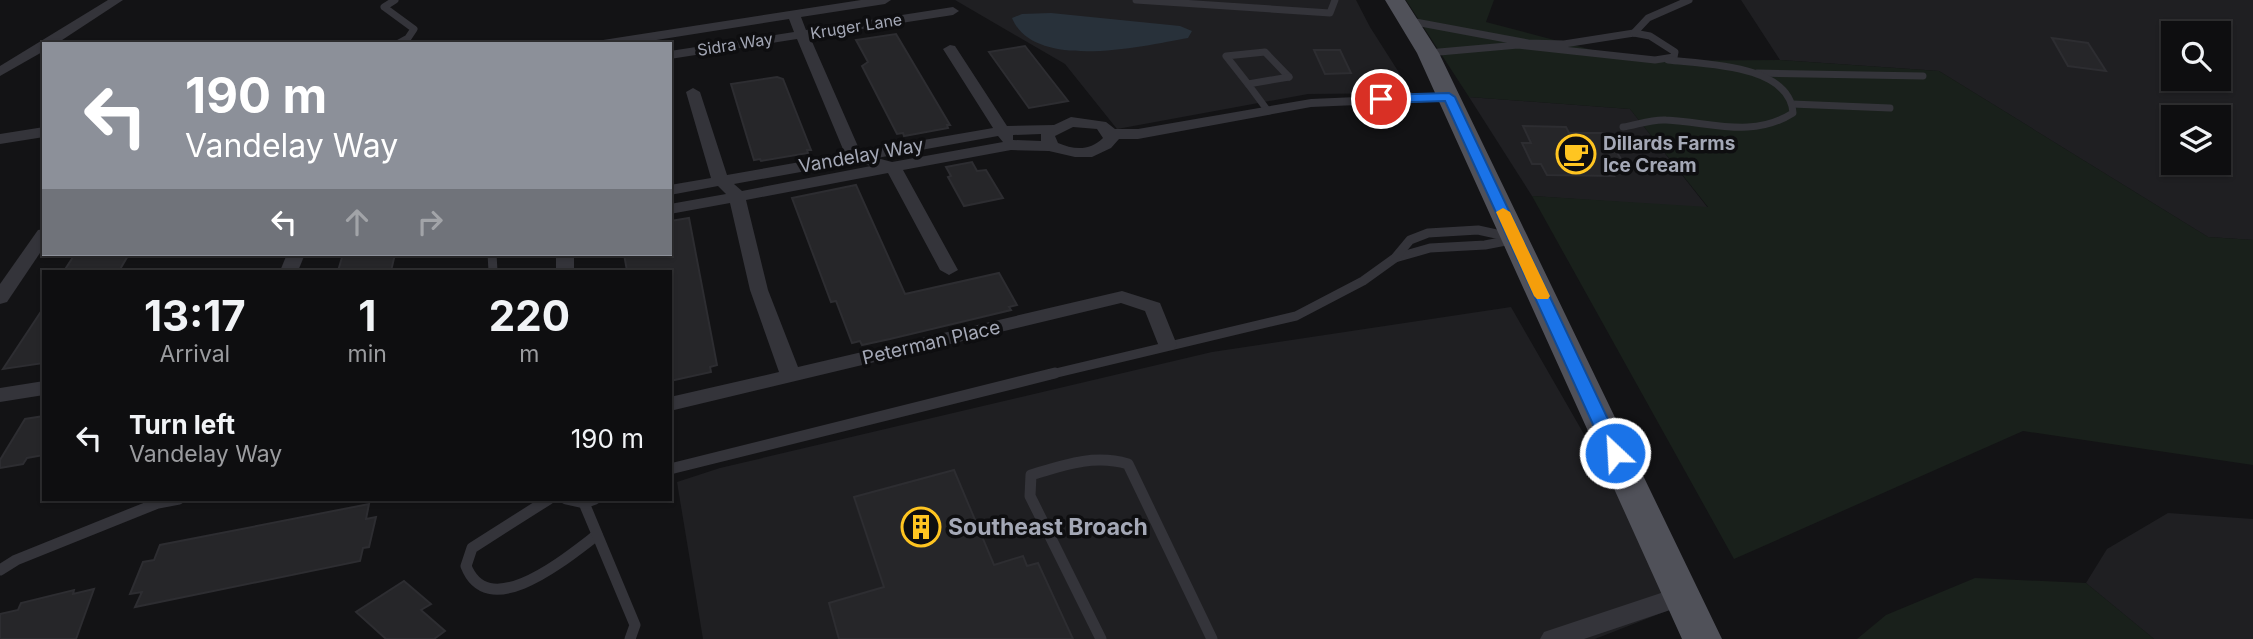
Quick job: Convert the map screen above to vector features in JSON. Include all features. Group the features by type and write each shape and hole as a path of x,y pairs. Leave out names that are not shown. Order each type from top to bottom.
{"main road":[{"path":"1403,11 1428,53 1449,97 1702,639"}],"street":[{"path":"48,42 117,0"},
{"path":"616,42 885,0"},
{"name":"Kruger Lane","path":"800,34 953,11"},
{"path":"793,14 854,156 894,168 949,270"},
{"name":"Sidra Way","path":"672,55 800,34"},
{"path":"0,72 42,46"},
{"path":"950,49 1011,145"},
{"path":"694,92 720,180 737,195 759,290 791,376"},
{"path":"1111,134 1108,145 1091,152 1069,152 1052,146 1047,137 1053,129 1081,122 1101,125 1111,134 1138,134 1311,103 1449,97"},
{"name":"Vandelay Way","path":"672,190 1002,131 1053,129"},
{"path":"0,139 42,132"},
{"name":"Vandelay Way","path":"672,209 1011,145 1052,146"},
{"path":"0,298 42,236"},
{"name":"Peterman Place","path":"672,404 1122,297 1153,307 1167,345"},
{"path":"0,395 42,388"},
{"path":"1553,639 1682,596"}],"lane":[{"path":"395,0 384,7 414,29 408,38 401,42"},
{"path":"1136,0 1330,13 1335,0"},
{"path":"1634,33 1642,21 1689,0"},
{"path":"1403,11 1528,44 1757,73 1923,76"},
{"path":"1428,53 1528,44 1564,44 1634,33 1650,36 1675,52 1674,57 1668,60"},
{"path":"1248,84 1289,77 1265,51 1226,56 1268,111"},
{"path":"1623,127 1662,120 1766,129 1783,122 1793,113 1792,104 1773,84 1757,73"},
{"path":"1792,104 1890,107"},
{"path":"672,469 1167,345 1296,316 1363,281 1395,258 1410,240 1428,233 1478,230 1516,239"},
{"path":"1395,258 1430,248 1485,245 1516,239"},
{"path":"1101,639 1030,496 1031,475 1073,462 1112,458 1128,464 1212,639"},
{"path":"0,570 16,560 145,509 172,501"},
{"path":"546,501 472,547 466,563 470,577 485,588 509,589 534,579 597,535"},
{"path":"590,501 597,535 635,625 630,639"}],"shaded area":[{"path":"955,0 1356,0 1412,93 1308,94 1117,129 1065,64"},
{"path":"1406,0 1494,0 1486,22 1634,61 1780,60 1939,71 2208,237 2253,240 2253,465 2023,431 1734,559 1532,196 1708,207 1630,109 1469,97"},
{"path":"1741,0 2253,0 2253,240 2208,237 1939,71 1780,60"},
{"path":"1051,13 1180,26 1192,31 1188,38 1145,46 1091,51 1065,50 1042,45 1024,35 1012,18 1022,14"},
{"path":"1469,97 1630,109 1708,208 1532,196"},
{"path":"1511,307 1682,605 1595,639 703,639 677,482 720,468 1212,352"},
{"path":"2168,513 2253,519 2253,639 2154,639 2086,583 2107,549"},
{"path":"1975,578 2086,583 2154,639 1857,639 1886,615"}],"building":[{"path":"896,34 950,125 947,125 948,128 904,136 903,133 897,134 862,66 868,62 856,40"},
{"path":"2052,38 2088,43 2106,71 2068,66"},
{"path":"1025,46 1068,101 1029,108 989,52"},
{"path":"1314,50 1340,50 1351,73 1325,74"},
{"path":"777,77 783,79 811,150 807,150 808,153 754,160 731,84"},
{"name":"Dillards Farms Ice Cream","path":"1523,126 1566,127 1569,133 1605,133 1629,172 1611,172 1614,176 1547,175 1541,164 1532,164 1522,143 1531,143"},
{"path":"972,162 977,171 986,170 1003,198 964,206 948,177 951,176 946,167"},
{"path":"856,185 905,294 999,273 1017,305 1009,307 1011,310 890,339 862,345 860,341 852,343 836,301 831,302 792,198"},
{"path":"689,218 717,365 710,367 711,372 672,381 672,270 627,270 624,256 672,256 672,221"},
{"path":"74,256 128,256 120,270 65,270"},
{"path":"342,256 395,256 391,270 338,270"},
{"path":"42,310 42,363 3,369"},
{"path":"42,416 42,455 27,458 23,464 0,468 0,460 25,419"},
{"name":"Southeast Broach","path":"954,470 994,565 1023,556 1027,566 1038,563 1073,639 839,639 829,603 884,587 854,497"},
{"path":"369,504 366,519 376,517 369,547 363,548 360,561 135,607 142,592 130,594 143,562 154,560 160,545"},
{"path":"404,581 431,604 421,610 445,631 434,639 386,639 356,612"},
{"path":"94,589 76,639 0,639 0,614 18,610 21,603 74,590 73,594"}],"slow traffic":[{"path":"1503,212 1542,296"}],"place":[{"name":"Dillards Farms Ice Cream","path":"1576,154"},
{"name":"Southeast Broach","path":"921,527"}],"route":[{"path":"1381,99 1449,97 1615,453"}]}
